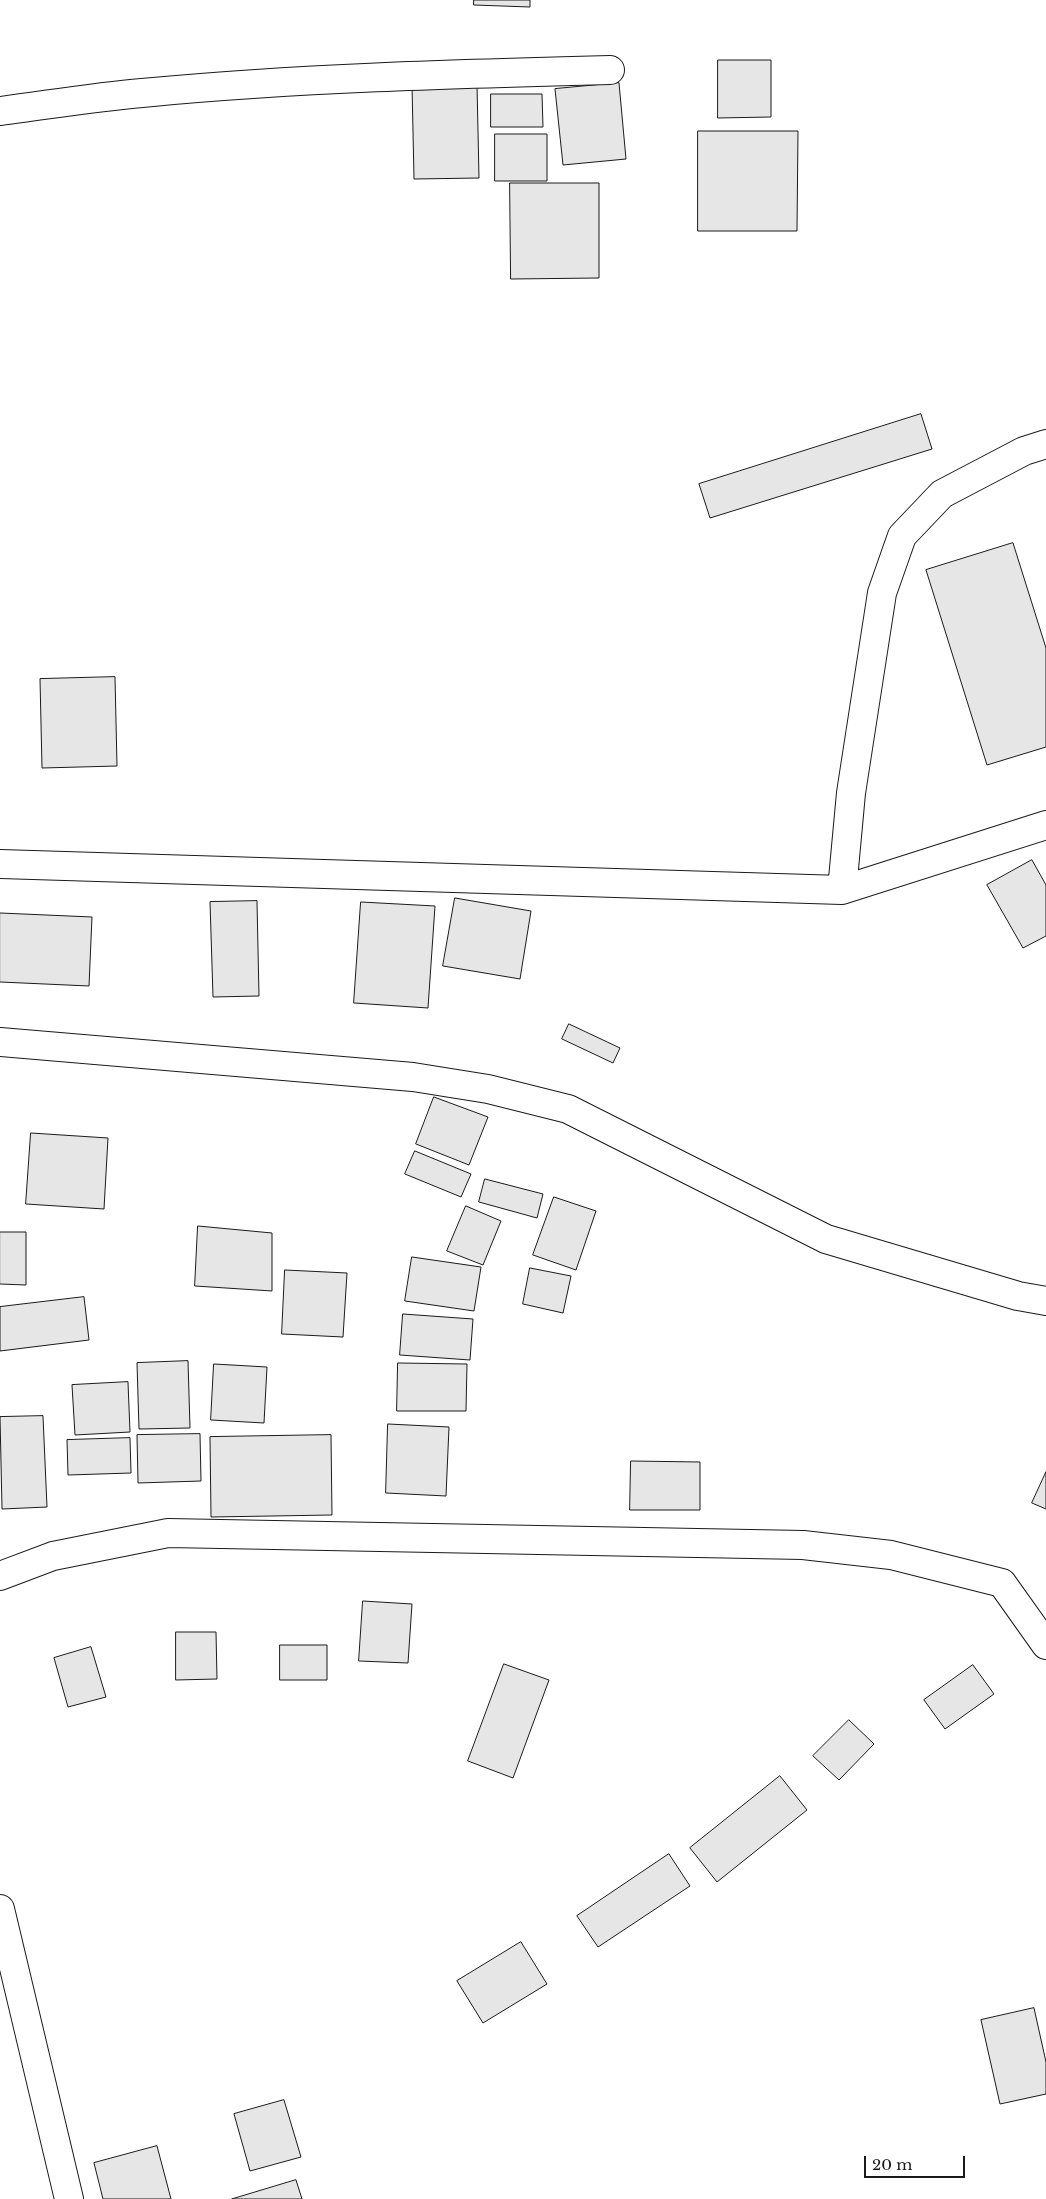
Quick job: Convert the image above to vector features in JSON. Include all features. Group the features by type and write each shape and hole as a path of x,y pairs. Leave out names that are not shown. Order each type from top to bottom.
{"street":[{"path":"0,111 141,93 297,81 438,74 610,70"},
{"path":"842,890 851,793 869,667 882,593 902,536 942,494 1024,451 1046,444"},
{"path":"0,864 842,890 1046,825"},
{"path":"0,1042 413,1077 488,1089 568,1109 826,1240 1018,1296 1046,1301"},
{"path":"0,1576 52,1556 168,1533 804,1545 890,1555 1002,1583 1046,1645"},
{"path":"0,1909 69,2199"}],"building":[{"path":"474,0 530,0 530,7 474,5"},
{"path":"718,60 771,60 771,117 718,118"},
{"path":"619,83 626,159 563,165 555,89"},
{"path":"477,84 479,178 414,179 412,85"},
{"path":"491,94 542,94 543,127 491,127"},
{"path":"698,131 798,131 797,231 698,231"},
{"path":"495,134 547,134 547,181 495,181"},
{"path":"510,183 599,183 599,278 511,279"},
{"path":"921,414 932,449 710,518 699,484"},
{"path":"1013,543 1046,648 1046,747 987,765 926,570"},
{"path":"115,677 117,766 42,768 40,679"},
{"path":"1032,860 1046,885 1046,936 1023,948 987,885"},
{"path":"455,898 531,911 520,979 443,966"},
{"path":"257,901 259,996 213,997 210,902"},
{"path":"361,902 435,906 428,1008 354,1003"},
{"path":"0,913 92,917 89,986 0,982"},
{"path":"569,1024 620,1048 613,1063 562,1039"},
{"path":"434,1097 488,1117 469,1165 416,1144"},
{"path":"31,1133 108,1138 104,1209 26,1204"},
{"path":"415,1151 471,1174 461,1197 405,1174"},
{"path":"485,1179 543,1194 537,1218 479,1202"},
{"path":"554,1197 596,1211 576,1270 533,1255"},
{"path":"466,1206 501,1221 483,1265 447,1251"},
{"path":"198,1226 272,1233 272,1291 195,1286"},
{"path":"0,1232 26,1232 26,1285 0,1284"},
{"path":"412,1257 481,1267 474,1311 405,1301"},
{"path":"530,1268 571,1276 563,1313 523,1304"},
{"path":"285,1270 347,1273 343,1337 282,1334"},
{"path":"84,1297 89,1340 0,1351 0,1307"},
{"path":"403,1314 473,1319 470,1360 400,1355"},
{"path":"188,1361 190,1428 139,1429 137,1363"},
{"path":"398,1363 467,1364 466,1411 397,1411"},
{"path":"214,1364 267,1367 264,1423 211,1420"},
{"path":"128,1382 130,1432 75,1435 72,1385"},
{"path":"43,1416 47,1507 2,1509 0,1417"},
{"path":"388,1424 449,1427 446,1496 386,1493"},
{"path":"200,1434 201,1481 138,1483 137,1435"},
{"path":"331,1435 332,1515 211,1517 210,1437"},
{"path":"130,1438 131,1473 68,1475 67,1440"},
{"path":"631,1461 700,1462 700,1510 630,1510"},
{"path":"1046,1472 1046,1509 1032,1503"},
{"path":"363,1601 412,1604 408,1663 359,1661"},
{"path":"176,1632 216,1632 217,1679 176,1680"},
{"path":"280,1645 327,1645 327,1680 280,1680"},
{"path":"91,1647 106,1697 68,1707 54,1658"},
{"path":"504,1664 549,1680 513,1778 468,1761"},
{"path":"973,1665 994,1694 945,1729 924,1700"},
{"path":"849,1720 874,1744 839,1780 813,1756"},
{"path":"780,1776 807,1810 717,1882 690,1848"},
{"path":"669,1854 690,1886 598,1947 577,1916"},
{"path":"521,1942 547,1984 483,2023 457,1981"},
{"path":"1034,2008 1046,2062 1046,2094 1000,2104 981,2020"},
{"path":"284,2100 301,2157 250,2171 234,2114"},
{"path":"157,2146 171,2199 103,2199 94,2163"},
{"path":"296,2180 302,2199 232,2199"}]}
